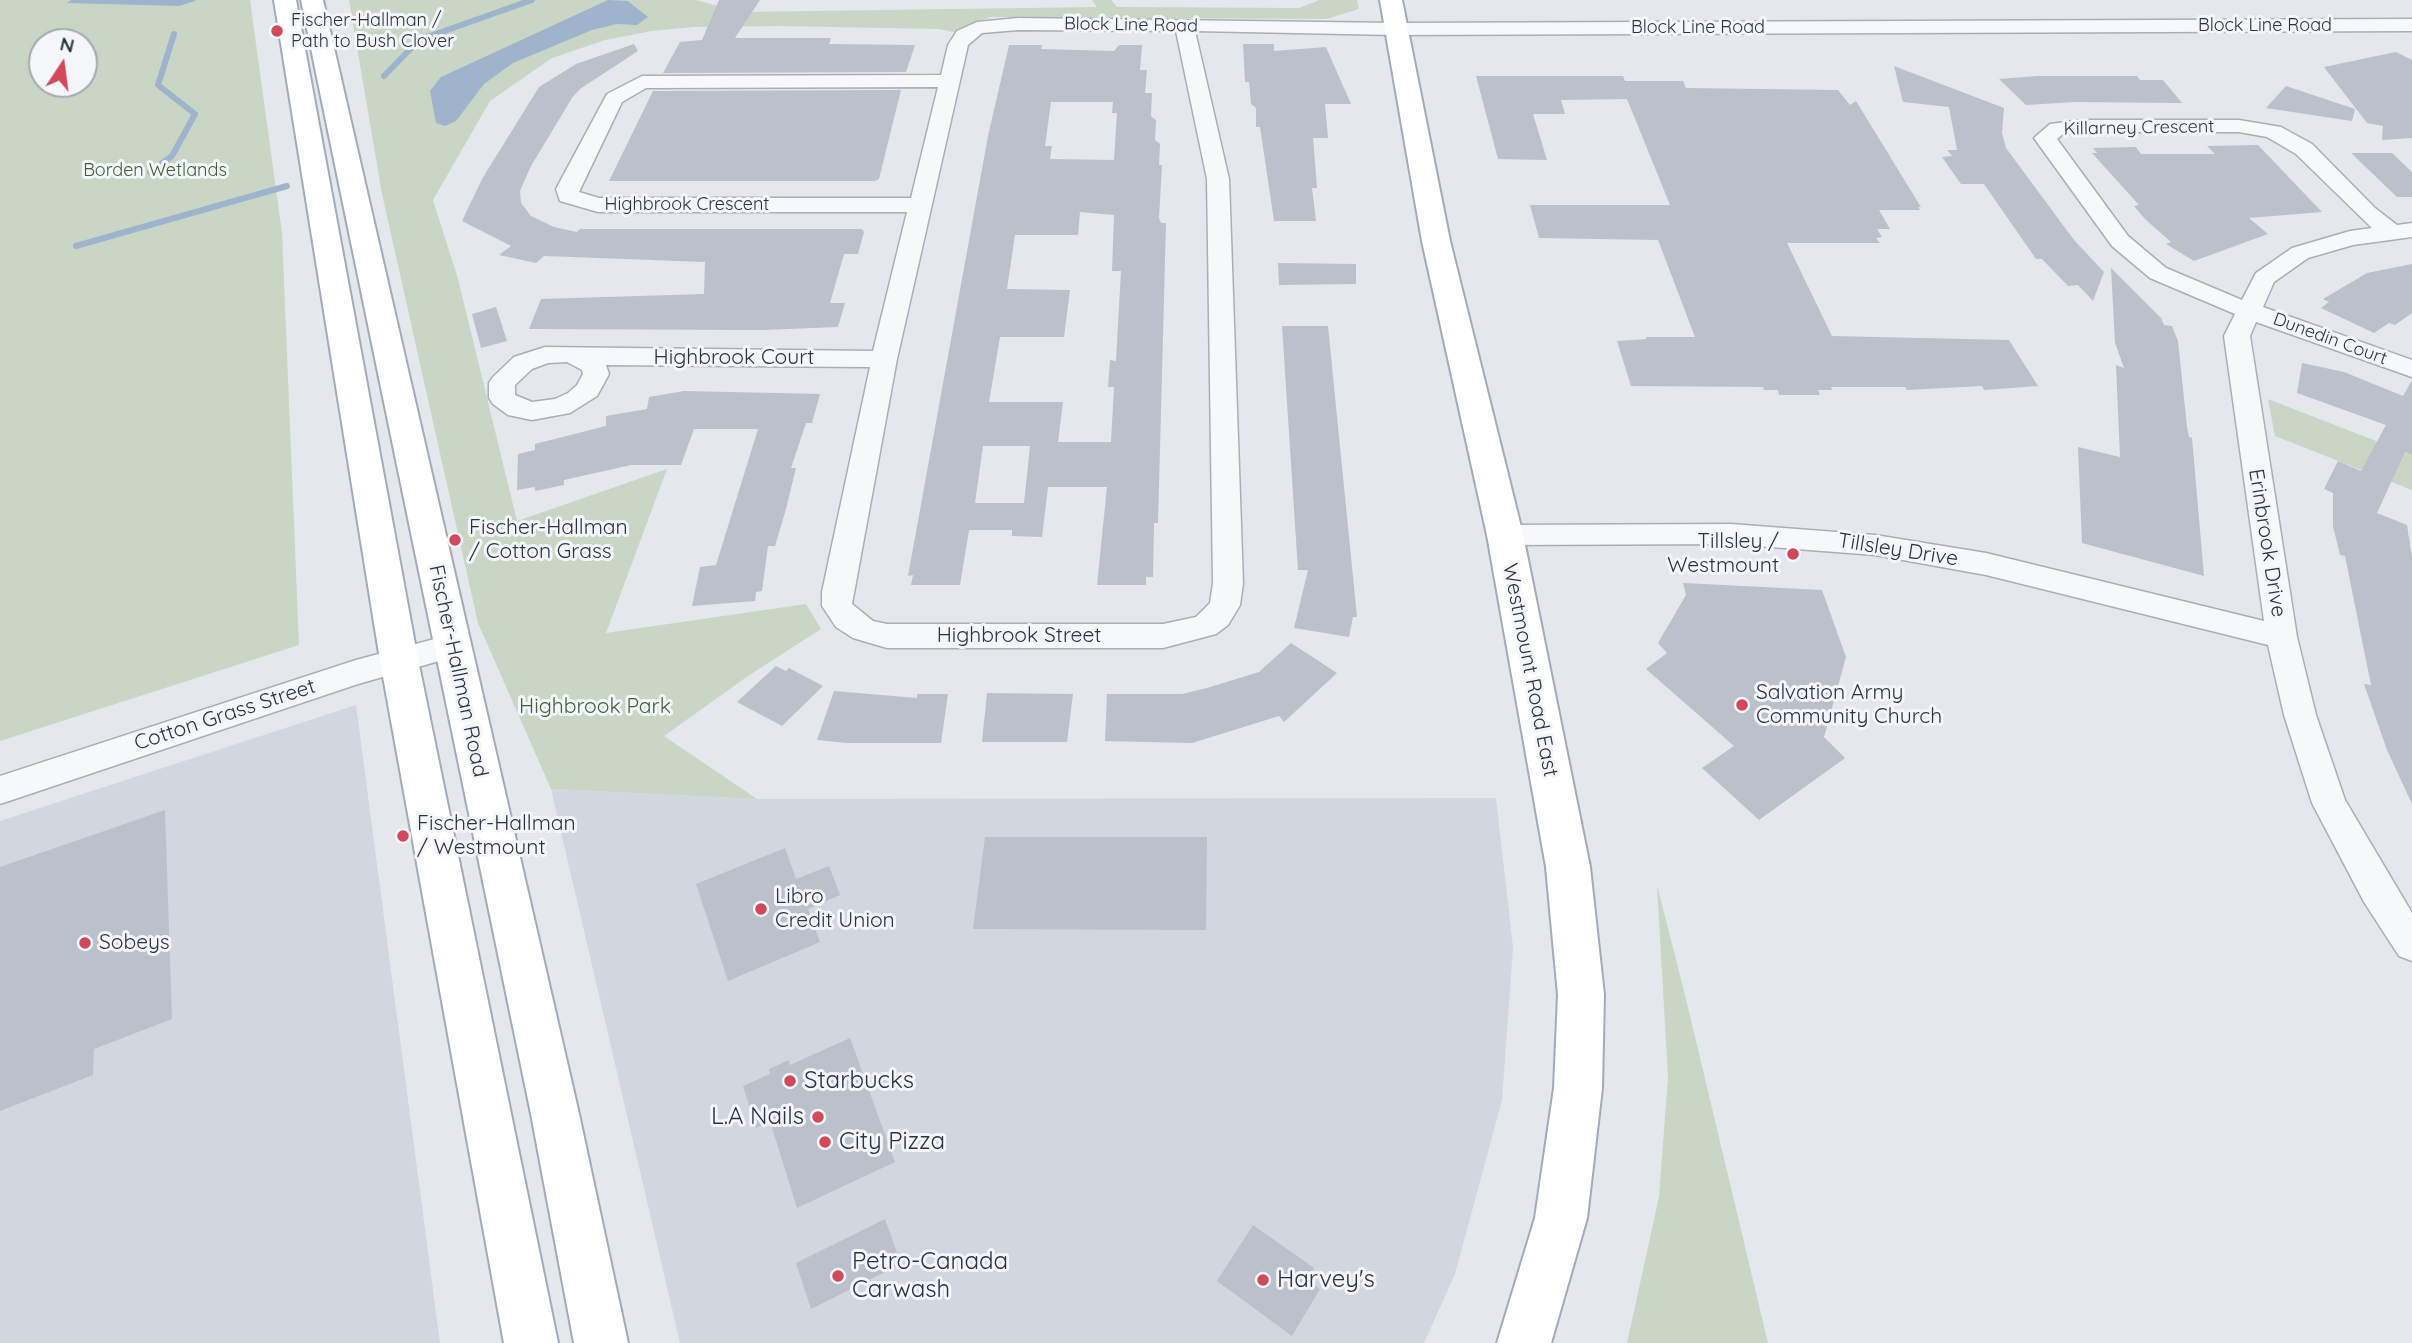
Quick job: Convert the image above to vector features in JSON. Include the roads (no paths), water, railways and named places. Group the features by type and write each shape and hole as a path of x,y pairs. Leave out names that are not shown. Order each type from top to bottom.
{"main road":[{"path":"285,0 400,660 531,1343"},
{"name":"Fischer-Hallman Road","path":"312,0 601,1343"},
{"name":"Westmount Road East","path":"1393,15 1436,241 1504,536 1568,867 1581,995 1578,1088 1561,1218 1524,1343"}],"street":[{"name":"Block Line Road","path":"984,26 1184,25 1393,15 2412,24"},
{"name":"Highbrook Street","path":"984,26 964,35 958,45 884,359 837,592 836,606 847,619 864,630 887,636 1163,636 1205,626 1217,617 1225,605 1228,583 1218,179 1184,25"},
{"name":"Highbrook Crescent","path":"922,205 598,205 568,196 567,189 568,181 614,97 642,82 950,81"},
{"name":"Killarney Crescent","path":"2247,309 2176,283 2133,254 2120,241 2048,145 2045,138 2050,132 2057,128 2075,126 2238,126 2273,132 2304,149 2401,231"},
{"name":"Erinbrook Drive","path":"2401,231 2350,238 2300,253 2264,278 2247,309 2237,336 2282,637 2300,715 2329,803 2377,891 2412,944"},
{"name":"Dunedin Court","path":"2247,309 2412,369"},
{"name":"Highbrook Court","path":"584,358 884,359"},
{"name":"Tillsley Drive","path":"1504,536 1731,534 1875,545 1986,564 2282,637"},
{"name":"Cotton Grass Street","path":"0,790 400,660 453,646"}],"water":[{"path":"71,0 195,1 179,6 67,3"},
{"path":"608,0 628,1 648,17 637,25 617,24 592,30 513,63 484,84 456,121 445,126 436,123 430,91 441,77"}],"waterway":[{"path":"384,76 419,40 532,0"},
{"path":"150,172 172,156 195,114 158,85 174,34"},
{"path":"76,246 287,186"}],"place":[{"name":"Fischer-Hallman / Path to Bush Clover","path":"277,31"},
{"name":"Fischer-Hallman / Cotton Grass","path":"455,540"},
{"name":"Tillsley / Westmount","path":"1793,554"},
{"name":"Salvation Army Community Church","path":"1742,705"},
{"name":"Fischer-Hallman / Westmount","path":"403,836"},
{"name":"Libro Credit Union","path":"761,909"},
{"name":"Sobeys","path":"85,943"},
{"name":"Starbucks","path":"790,1081"},
{"name":"L.A Nails","path":"818,1117"},
{"name":"City Pizza","path":"825,1142"},
{"name":"Petro-Canada Carwash","path":"838,1276"},
{"name":"Harvey's","path":"1263,1280"}],"park label":[{"name":"Borden Wetlands","path":"155,171"},
{"name":"Highbrook Park","path":"595,707"}]}
